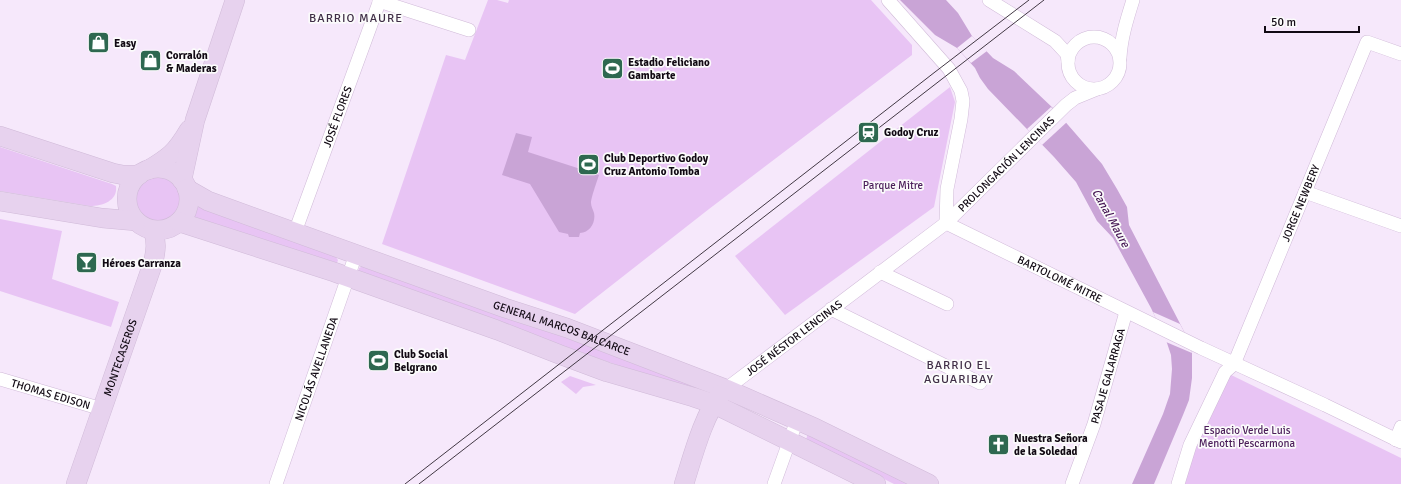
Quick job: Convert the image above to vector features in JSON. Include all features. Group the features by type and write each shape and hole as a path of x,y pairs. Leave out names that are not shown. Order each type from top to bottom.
{"main road":[{"path":"0,201 102,218 160,230 167,229 180,222 188,205 185,185 195,120 235,0"},
{"path":"144,226 130,212 127,198 130,186 143,173 164,161 174,153 195,120"},
{"path":"0,136 123,175 143,173 154,169 166,169 177,175 185,185"},
{"name":"GENERAL MARCOS BALCARCE","path":"185,185 208,201 505,308 567,328 726,388 798,420 929,484"},
{"path":"180,222 348,277 497,330 584,364 714,404 876,484"},
{"name":"MONTECASEROS","path":"76,484 156,250 155,237 144,226"},
{"name":"JOSÉ NÉSTOR LENCINAS","path":"684,484 704,427 714,404 726,388"}],"street":[{"path":"380,0 469,30"},
{"name":"JOSÉ FLORES","path":"295,232 380,0"},
{"path":"888,0 949,70 961,91 963,101 962,113 947,189 946,223"},
{"path":"989,0 1055,41 1064,51 1068,61 1072,83 1062,109"},
{"path":"1071,76 1076,82 1089,89 1097,89 1110,84 1115,79 1118,73 1120,59 1120,44 1133,0"},
{"path":"1068,61 1070,53 1079,42 1084,39 1108,34 1119,26 1128,15"},
{"path":"1095,37 1102,38 1114,46 1120,59"},
{"path":"1055,41 1072,43 1079,42"},
{"name":"JORGE NEWBERY","path":"1178,484 1190,445 1225,372 1234,364 1367,42 1401,54"},
{"name":"PROLONGACIÓN LENCINAS","path":"946,223 1062,109 1075,98 1097,89"},
{"path":"1305,192 1401,226"},
{"name":"JOSÉ NÉSTOR LENCINAS","path":"726,388 946,223"},
{"name":"BARTOLOMÉ MITRE","path":"946,223 1188,342 1398,441"},
{"name":"NICOLÁS AVELLANEDA","path":"276,484 356,254"},
{"path":"880,272 947,304"},
{"path":"831,309 980,383"},
{"name":"PASAJE GALARRAGA","path":"1072,484 1094,424 1126,312"},
{"name":"THOMAS EDISON","path":"0,379 102,409"},
{"path":"774,484 798,420"},
{"path":"1398,441 1401,427"}],"green space":[{"name":"Club Deportivo Godoy Cruz Antonio Tomba","path":"488,0 497,0 508,3 509,0 871,0 912,45 912,55 709,209 575,314 382,244 446,55 465,60"},
{"name":"Parque Mitre","path":"950,87 955,102 934,207 785,315 735,256"},
{"path":"0,147 112,184 116,186 116,191 112,199 108,202 90,206 0,191"},
{"path":"154,176 162,176 171,180 177,186 181,199 177,212 171,218 162,222 154,222 145,218 139,212 135,203 135,195 139,186 145,180"},
{"path":"197,204 335,256 338,260 337,263 193,217"},
{"path":"0,219 62,231 52,279 119,302 111,327 0,291"},
{"path":"363,266 504,315 701,387 704,391 690,391 358,273 359,268"},
{"name":"Espacio Verde Luis Menotti Pescarmona","path":"1225,372 1401,458 1401,484 1178,484"},
{"path":"570,376 596,385 583,387 576,394 561,382"},
{"path":"808,433 911,484 894,484 806,440"}],"water":[{"name":"Canal Maure","path":"900,0 946,0 958,13 972,36 993,58 1014,71 1055,110 1102,164 1127,207 1129,225 1188,339 1192,353 1192,378 1189,400 1154,484 1132,484 1163,414 1170,394 1172,369 1171,355 1166,340 1151,308 1113,238 1097,221 1076,182 1054,157 988,89 975,68 957,48 935,35"},
{"path":"516,133 532,137 528,152 599,175 591,201 594,220 592,226 584,233 580,233 579,237 569,237 568,234 559,232 530,184 502,175"}],"pier":[{"path":"972,36 987,51 971,63 957,48"},
{"path":"1051,107 1067,122 1042,145 1027,129"},
{"path":"1153,312 1180,324 1188,339 1192,353 1166,342"}],"tram line":[{"path":"405,484 1029,0"},
{"path":"419,484 1044,0"}],"place":[{"name":"Easy","path":"98,43"},
{"name":"Corralón & Maderas","path":"151,61"},
{"name":"Estadio Feliciano Gambarte","path":"612,68"},
{"name":"Godoy Cruz","path":"868,132"},
{"name":"Club Deportivo Godoy Cruz Antonio Tomba","path":"589,164"},
{"name":"Héroes Carranza","path":"86,263"},
{"name":"Club Social Belgrano","path":"378,360"},
{"name":"Nuestra Señora de la Soledad","path":"999,444"}],"district":[{"name":"BARRIO MAURE","path":"356,18"},
{"name":"BARRIO EL AGUARIBAY","path":"959,372"}]}
